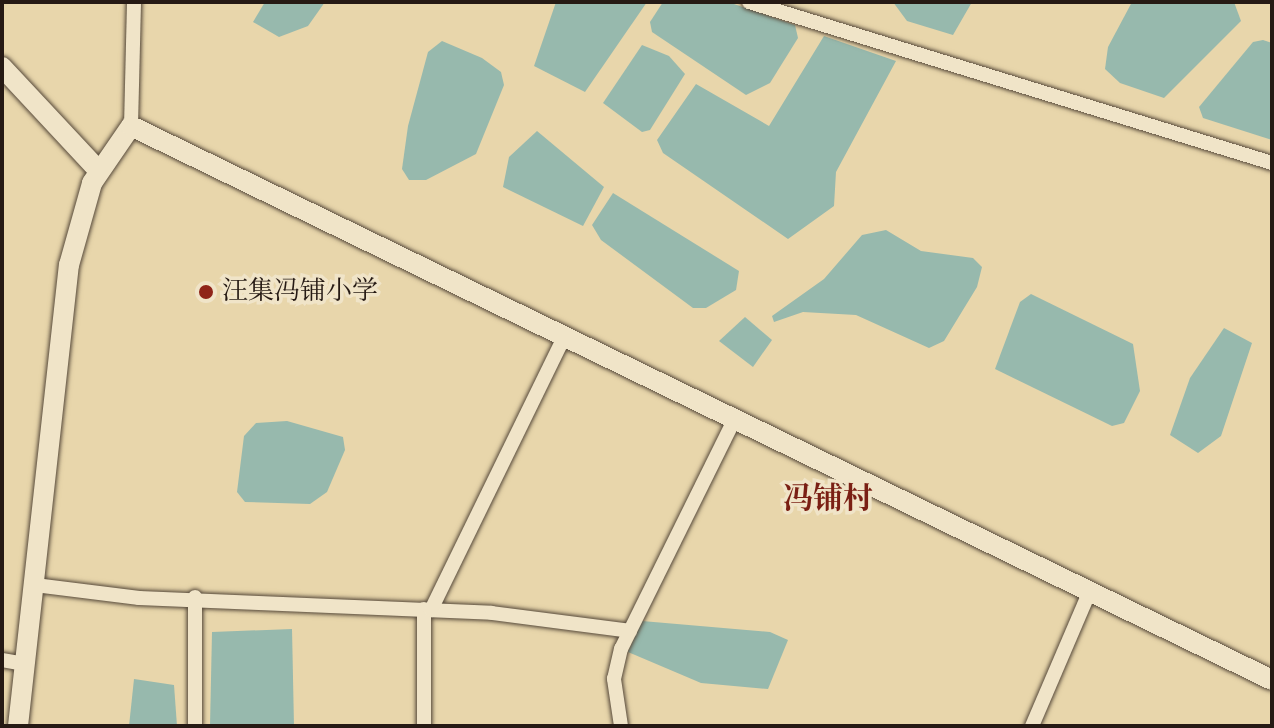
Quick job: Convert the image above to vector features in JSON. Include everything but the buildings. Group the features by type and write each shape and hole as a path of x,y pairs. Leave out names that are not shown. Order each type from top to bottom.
{"street":[{"path":"18,726 69,265 98,170 131,126 134,2"},
{"path":"749,2 1272,163"},
{"path":"2,67 98,170"},
{"path":"131,126 733,422 1272,680"},
{"path":"424,726 427,609 563,339"},
{"path":"621,726 615,671 630,631 733,422"},
{"path":"35,585 139,598 195,597 427,609 630,631"},
{"path":"1032,726 1089,593"},
{"path":"195,597 195,726"},
{"path":"2,660 25,664"}],"water":[{"path":"265,2 325,2 308,26 279,37 253,22"},
{"path":"556,2 647,2 585,92 534,66"},
{"path":"663,2 728,2 795,25 798,38 770,83 746,95 652,32 650,22"},
{"path":"893,2 972,2 953,35 907,21"},
{"path":"1132,2 1234,2 1241,21 1164,98 1120,83 1105,69 1108,47"},
{"path":"824,36 896,61 836,172 834,206 788,239 663,153 657,140 696,84 769,126"},
{"path":"1263,40 1272,43 1272,140 1203,118 1199,107 1253,42"},
{"path":"442,41 482,58 501,72 504,85 476,154 426,180 409,180 402,169 408,126 428,52"},
{"path":"642,45 669,56 685,74 650,130 642,132 603,103"},
{"path":"537,131 604,187 583,226 503,187 509,157"},
{"path":"613,193 739,271 736,290 706,308 693,308 601,240 592,225"},
{"path":"886,230 921,251 973,258 982,267 977,287 944,341 929,348 856,315 803,312 774,322 772,316 824,279 862,235"},
{"path":"1031,294 1133,344 1140,391 1124,423 1112,426 995,369 1020,302"},
{"path":"745,317 772,340 753,367 719,341"},
{"path":"1224,328 1252,343 1221,436 1198,453 1170,435 1190,378"},
{"path":"287,421 343,437 345,450 327,492 310,504 245,502 237,492 244,436 256,423"},
{"path":"642,621 770,632 788,640 768,689 701,683 628,652"},
{"path":"292,629 294,726 210,726 212,632"},
{"path":"134,679 174,685 177,726 129,726"}],"place":[{"name":"汪集冯铺小学","path":"206,292"}],"district":[{"name":"冯铺村","path":"828,499"}]}
